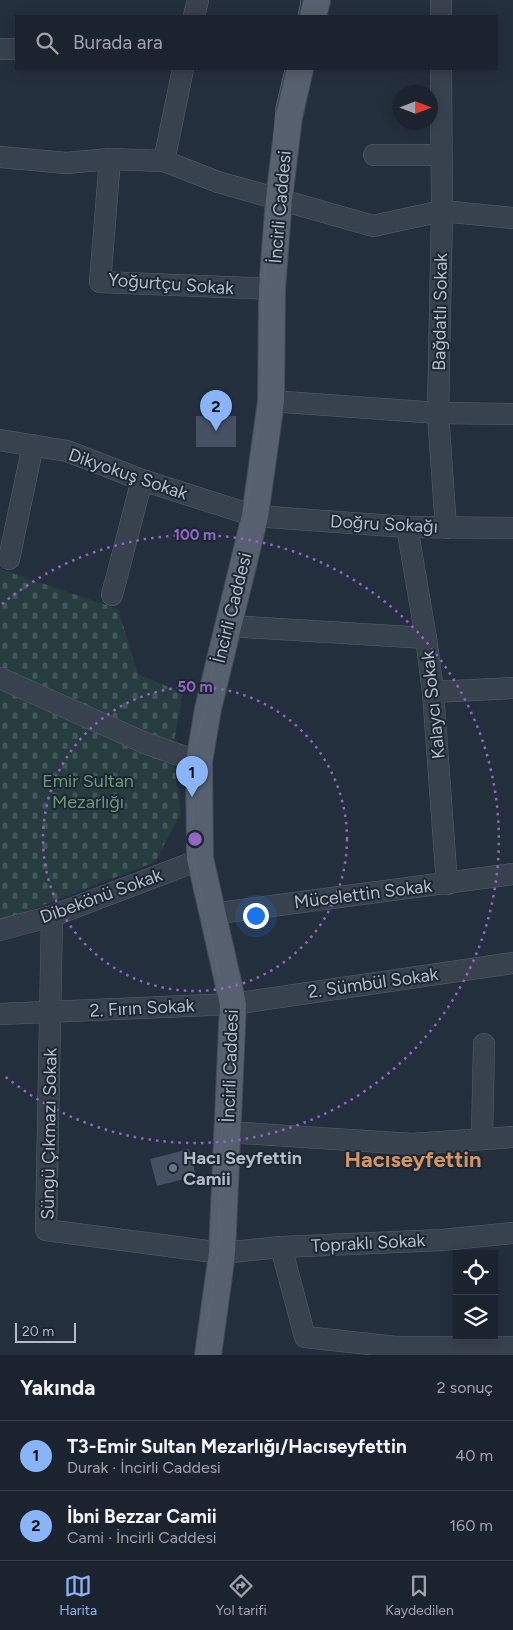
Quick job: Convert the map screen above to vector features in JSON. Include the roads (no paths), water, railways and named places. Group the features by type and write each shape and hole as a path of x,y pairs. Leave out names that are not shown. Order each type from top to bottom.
{"main road":[{"path":"313,15 317,0"},
{"name":"İncirli Caddesi","path":"208,1355 222,1253 233,1004 200,858 199,762 208,709 255,516 271,402 272,289 279,199 289,117 300,70"}],"street":[{"path":"194,15 198,0"},
{"path":"441,0 441,15"},
{"path":"0,49 15,49"},
{"path":"164,161 183,70"},
{"name":"Bağdatlı Sokak","path":"441,70 442,211 438,413 446,528"},
{"path":"374,154 441,155"},
{"path":"0,157 66,163 110,159 164,161 218,182 373,226 442,211 513,218"},
{"name":"Yoğurtçu Sokak","path":"110,159 100,282 272,289"},
{"path":"271,402 438,413 513,414"},
{"name":"Dikyokuş Sokak","path":"0,440 67,451 142,480 255,516"},
{"path":"9,558 33,445"},
{"path":"112,595 142,480"},
{"name":"Doğru Sokağı","path":"255,516 406,528 513,528"},
{"name":"Kalaycı Sokak","path":"406,528 426,638 433,692 448,884"},
{"path":"229,626 426,638"},
{"path":"0,678 145,743 199,762"},
{"path":"433,692 513,688"},
{"name":"Dibekönü Sokak","path":"0,930 52,916 194,862 200,858"},
{"name":"Mücelettin Sokak","path":"212,914 513,874"},
{"path":"51,1012 52,916"},
{"name":"2. Sümbül Sokak","path":"233,1004 513,962"},
{"name":"2. Fırın Sokak","path":"0,1014 233,1004"},
{"name":"Süngü Çıkmazı Sokak","path":"51,1012 46,1230 222,1253"},
{"path":"482,1139 484,1044"},
{"path":"228,1132 412,1144 513,1137"},
{"name":"Topraklı Sokak","path":"222,1253 280,1247 442,1240 513,1233"},
{"path":"280,1247 305,1346 513,1347"}],"tram line":[{"path":"298,15 301,0"},
{"path":"202,1355 218,1253 225,1004 194,862 193,761 246,513 262,402 264,289 276,107 285,70"}],"place":[{"name":"İbni Bezzar Camii","path":"216,431"},
{"name":"T3-Emir Sultan Mezarlığı/Hacıseyfettin","path":"192,797"},
{"name":"Hacı Seyfettin Camii","path":"173,1168"}],"district":[{"name":"Hacıseyfettin","path":"413,1159"}],"park label":[{"name":"Emir Sultan Mezarlığı","path":"88,791"}]}
